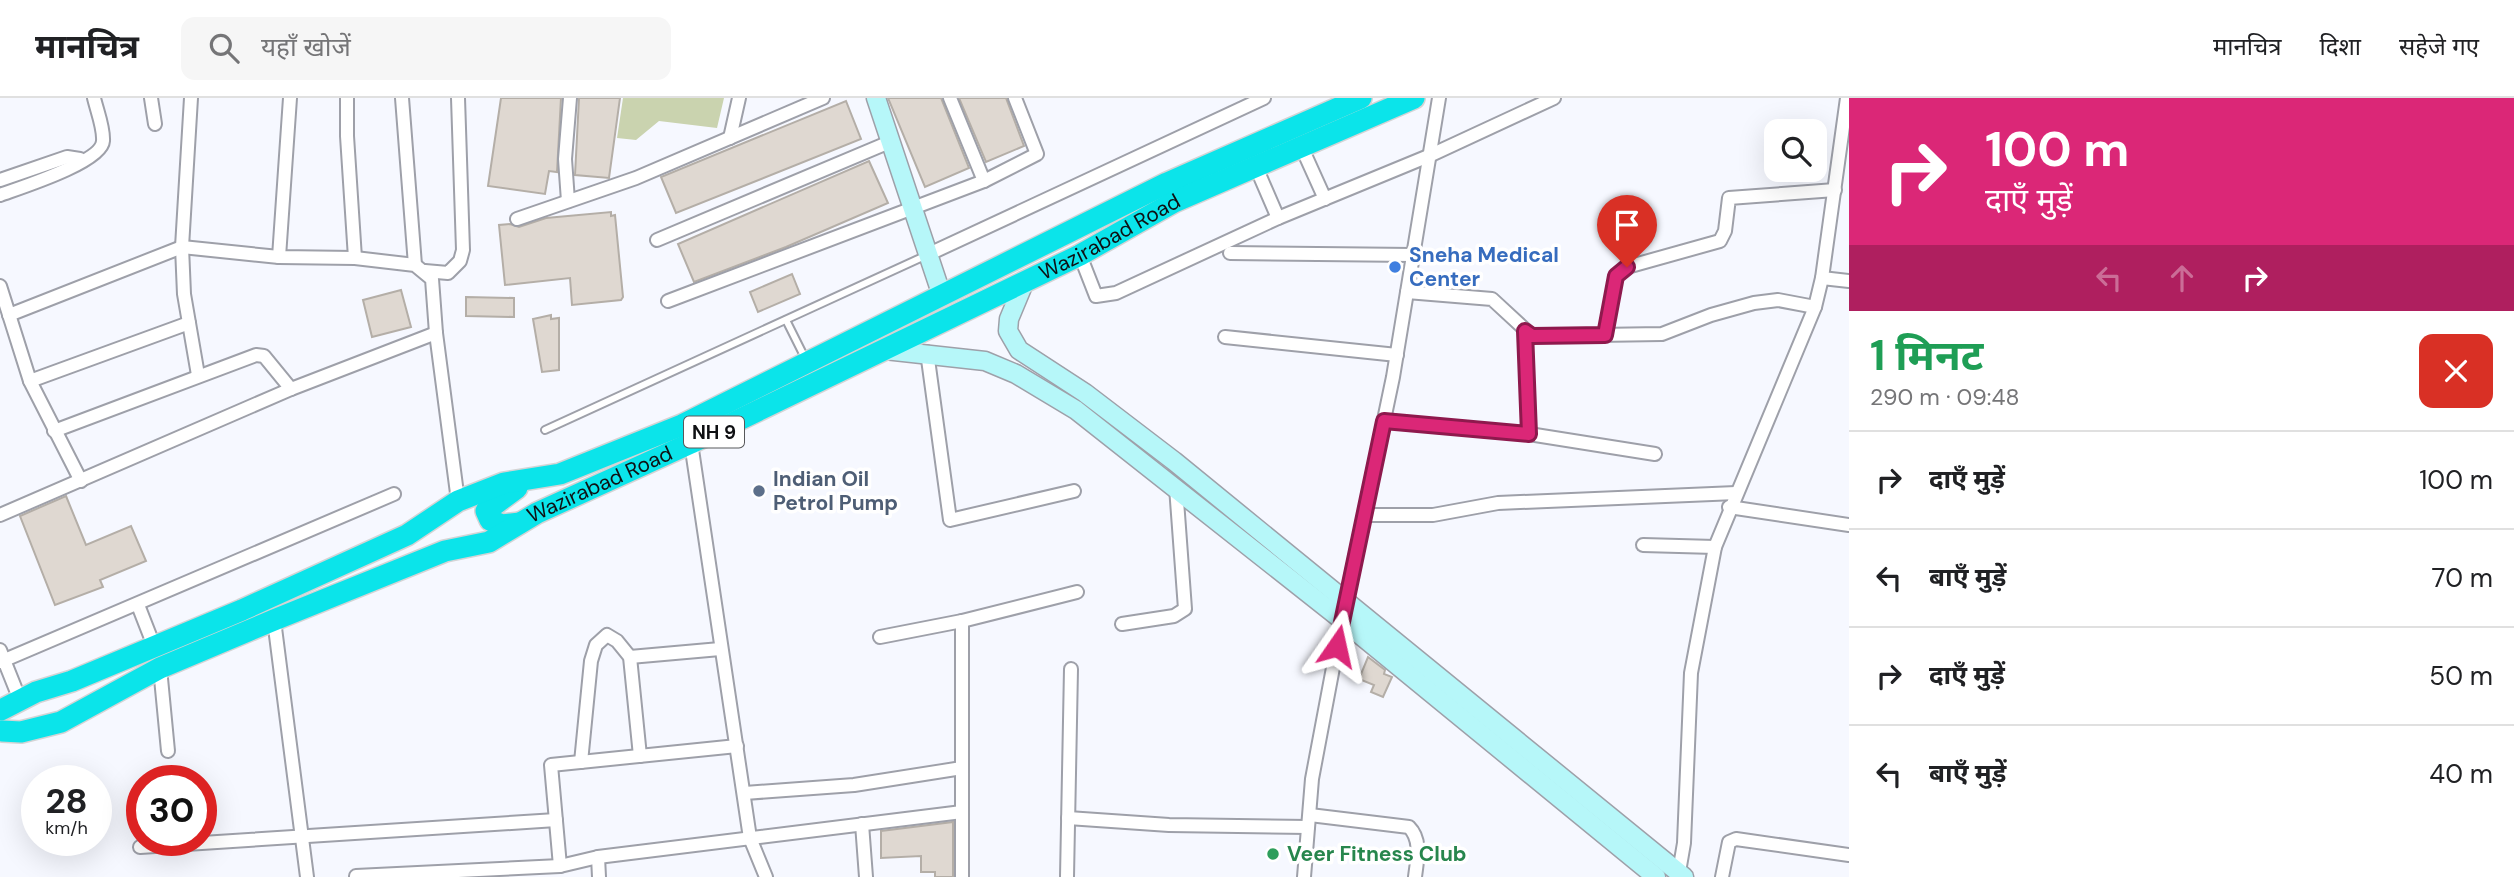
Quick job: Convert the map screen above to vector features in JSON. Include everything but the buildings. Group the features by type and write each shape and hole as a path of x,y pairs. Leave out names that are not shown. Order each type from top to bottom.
{"highway":[{"name":"Wazirabad Road","path":"1361,98 1167,183 682,425 560,474 504,483 458,501 407,536 154,646 5,717 21,732 61,722 160,668 274,620 445,551 489,542 522,522 1024,283 1174,202 1414,98"},
{"path":"522,522 502,525 490,520 486,511 528,481"}],"main road":[{"path":"876,98 942,296"},
{"path":"1024,283 1009,319 1009,331 1019,351 1085,393 1346,600 1656,877"},
{"path":"885,350 927,352 985,361 1016,374 1076,410 1342,620 1680,875"}],"street":[{"path":"0,195 69,170 80,159 97,151 103,140 94,98"},
{"path":"151,98 155,124"},
{"path":"191,98 182,247 184,294 198,375"},
{"path":"279,257 290,98"},
{"path":"347,98 346,136 355,258"},
{"path":"402,98 420,268 432,279 436,333 458,501"},
{"path":"9,315 182,247 279,257 355,258 448,273 460,261 463,250 458,98"},
{"path":"568,201 565,159 570,98"},
{"path":"730,138 739,98"},
{"path":"517,219 636,178 823,98"},
{"path":"950,98 984,181"},
{"path":"668,302 984,181 1037,154 1016,98"},
{"path":"929,254 1264,98"},
{"path":"1304,877 1312,779 1397,355 1439,98"},
{"path":"1080,255 1096,296 1116,293 1278,218 1431,155 1554,98"},
{"path":"1680,875 1684,843 1691,673 1715,547 1815,307 1822,278 1847,107"},
{"path":"657,240 892,141"},
{"path":"1302,148 1325,199"},
{"path":"0,180 67,158 80,159"},
{"path":"1256,167 1278,218"},
{"path":"1605,335 1616,276 1627,267 1720,241 1725,231 1728,198 1835,190"},
{"path":"1230,253 1413,255"},
{"path":"1822,278 1849,281"},
{"path":"0,286 30,381 81,481"},
{"path":"1407,292 1492,299 1532,336 1673,332 1720,312 1766,301 1790,301 1815,307"},
{"path":"30,381 189,323"},
{"path":"1525,331 1529,434"},
{"path":"0,515 291,389 436,333"},
{"path":"1225,337 1397,355"},
{"path":"927,352 950,520 1074,491"},
{"path":"54,431 256,355 264,356 291,389"},
{"path":"1384,421 1529,434 1655,454"},
{"path":"691,443 720,649 751,838 766,877"},
{"path":"1122,624 1174,616 1185,609 1176,487"},
{"path":"1364,514 1433,515 1498,503 1736,493"},
{"path":"5,717 2,657 138,605 394,494"},
{"path":"1730,507 1849,525"},
{"path":"1643,545 1715,547"},
{"path":"880,637 962,621 1077,592"},
{"path":"138,605 154,646"},
{"path":"274,620 307,877"},
{"path":"962,621 962,877"},
{"path":"581,762 596,645 607,635 617,641 630,657 640,756"},
{"path":"630,657 720,649"},
{"path":"160,668 168,751"},
{"path":"1067,877 1071,669"},
{"path":"560,866 551,765 737,746"},
{"path":"745,793 854,785 962,768"},
{"path":"356,876 560,866 598,857 962,813"},
{"path":"1068,818 1169,825 1309,821 1409,827 1415,833 1418,843 1415,877"},
{"path":"217,842 555,820"},
{"path":"862,824 866,877"},
{"path":"1722,877 1729,842 1736,839 1849,855"},
{"path":"598,857 599,877"}],"lane":[{"path":"545,430 929,254"},
{"path":"786,320 808,363"}],"green space":[{"path":"623,98 724,98 717,128 659,121 636,140 617,138"}],"place":[{"name":"Sneha Medical Center","path":"1395,267"},
{"name":"Indian Oil Petrol Pump","path":"759,491"},
{"name":"Veer Fitness Club","path":"1273,854"}],"route":[{"path":"1337,646 1384,421 1529,434 1525,331 1532,336 1605,335 1616,276 1627,267"}]}
